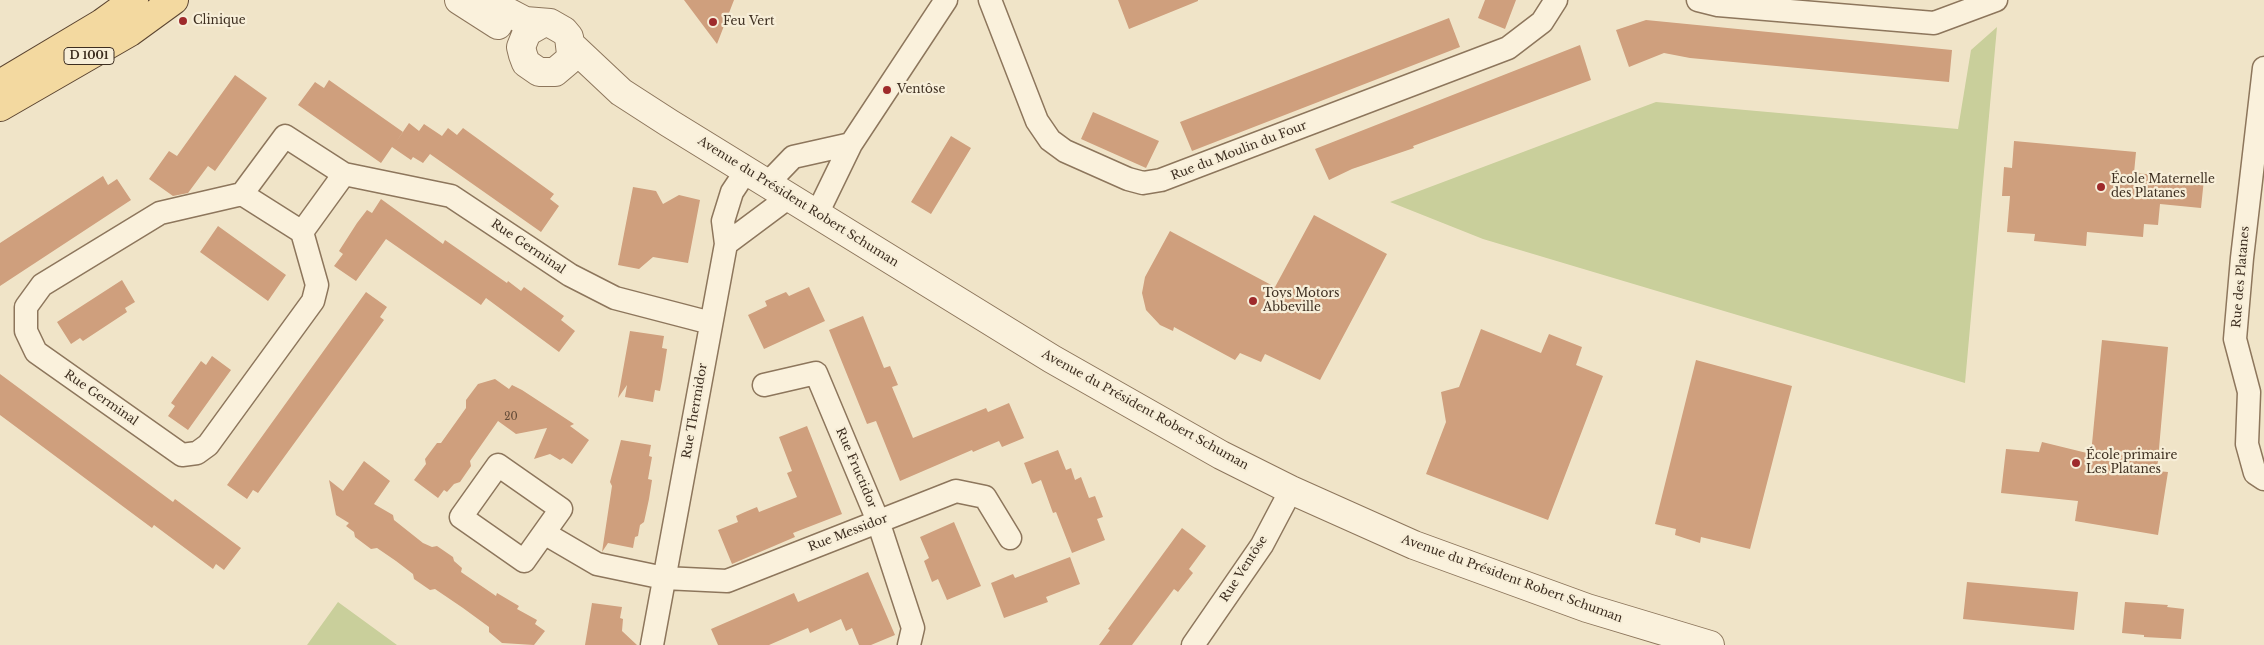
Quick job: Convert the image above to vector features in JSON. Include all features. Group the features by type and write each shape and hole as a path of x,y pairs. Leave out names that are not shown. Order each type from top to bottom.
{"main road":[{"name":"D 1001","path":"0,84 102,23 134,0"},
{"name":"D 1001","path":"0,107 130,32 174,0"}],"street":[{"path":"459,0 495,23 521,47 526,63 532,68 547,73 555,72 568,62 571,46 569,37 558,26 525,21 485,0"},
{"path":"817,214 851,144 946,0"},
{"name":"Rue du Moulin du Four","path":"990,0 1037,121 1050,140 1065,151 1128,179 1143,183 1161,180 1508,48 1542,22 1556,0"},
{"path":"1698,0 1718,5 1934,24 1996,0"},
{"path":"521,47 527,32 541,24"},
{"name":"Avenue du Président Robert Schuman","path":"571,46 621,92 1052,359 1221,455 1391,536 1587,608 1710,645"},
{"name":"Rue des Platanes","path":"2264,68 2242,258 2235,339 2248,392 2247,444 2255,473 2264,480"},
{"name":"Avenue du Président Robert Schuman","path":"555,72 621,92"},
{"name":"Rue Germinal","path":"302,232 317,285 313,301 208,445 197,453 182,455 36,352 26,330 26,308 42,286 160,213 242,194 285,136 344,174 452,196 570,275 615,298 711,323"},
{"path":"726,244 767,183 793,157 851,144"},
{"path":"242,194 302,232 344,174"},
{"name":"Rue Thermidor","path":"652,645 726,244 723,221 732,192 767,183"},
{"name":"Rue Fructidor","path":"764,385 816,373 878,521 913,628 909,645"},
{"name":"Rue Ventôse","path":"1193,645 1262,545 1291,490"},
{"name":"Rue Messidor","path":"664,578 726,581 956,491 985,497 1010,538"},
{"path":"544,533 598,564 664,578"}],"green space":[{"path":"1997,27 1965,383 1483,239 1390,202 1656,102 1958,129 1971,50"},
{"path":"338,602 397,645 307,645"}],"building":[{"name":"Feu Vert","path":"684,0 734,0 717,44"},
{"path":"1118,0 1198,0 1198,1 1129,29"},
{"path":"1485,0 1516,0 1505,29 1478,18"},
{"path":"1449,18 1460,47 1192,151 1180,122"},
{"path":"1646,20 1952,50 1949,82 1690,58 1664,53 1629,67 1616,30"},
{"path":"1580,45 1591,80 1413,146 1414,148 1352,169 1329,180 1315,149"},
{"path":"235,75 267,98 215,171 208,166 188,193 173,196 149,179 169,151 177,156"},
{"path":"329,80 403,132 409,123 419,131 424,124 442,136 448,128 457,135 463,128 554,194 550,199 559,206 541,232 430,154 423,163 413,157 411,160 392,147 381,163 298,105 315,82 324,88"},
{"path":"1093,112 1159,141 1146,168 1081,139"},
{"path":"951,136 971,148 931,214 911,202"},
{"path":"2014,141 2136,152 2134,173 2204,179 2201,208 2160,204 2158,225 2144,224 2143,237 2087,232 2086,246 2034,241 2035,234 2007,232 2010,196 2002,196 2004,167 2012,168"},
{"path":"103,176 108,185 117,179 131,200 0,286 0,243"},
{"path":"633,187 656,191 663,204 679,195 700,200 688,263 653,257 639,269 618,265"},
{"path":"381,199 443,244 445,240 507,283 508,281 521,291 524,287 564,316 561,320 575,331 559,352 486,298 481,305 386,239 356,281 334,266 343,254 339,251 357,223 367,210 372,213"},
{"name":"Toys Motors Abbeville","path":"1314,215 1387,254 1320,380 1265,354 1261,362 1240,353 1235,360 1174,327 1173,331 1160,325 1146,310 1142,293 1145,277 1170,231 1275,287"},
{"path":"218,226 286,275 268,301 200,252"},
{"path":"122,280 135,302 125,308 127,312 83,341 80,338 71,344 57,322"},
{"path":"809,287 825,321 764,349 748,315 767,306 765,301 786,292 789,296"},
{"path":"366,292 387,307 380,317 384,320 258,493 253,490 247,499 227,485"},
{"path":"863,316 884,368 890,366 898,385 892,387 913,438 986,408 988,412 1009,403 1024,438 1002,447 999,441 973,452 972,450 900,481 876,421 867,424 829,330"},
{"path":"1481,329 1541,353 1549,334 1582,347 1576,365 1603,376 1548,520 1426,474 1446,422 1441,392 1459,387"},
{"path":"630,331 664,336 662,348 667,349 662,381 660,391 655,390 653,402 625,397 627,385 618,398"},
{"path":"2102,340 2168,347 2157,471 2168,472 2158,535 2075,521 2078,501 2001,493 2006,449 2039,452 2042,442 2091,454"},
{"path":"212,356 231,370 188,430 168,416 175,406 171,403 201,361 206,365"},
{"path":"1696,360 1792,386 1750,549 1701,537 1700,543 1675,535 1676,529 1655,524"},
{"path":"0,374 173,502 175,499 241,548 224,570 216,564 213,569 154,525 152,528 0,415"},
{"path":"495,379 509,389 512,385 522,390 574,424 570,426 589,440 572,464 563,458 560,460 550,454 534,459 547,428 516,434 498,421 470,461 471,466 460,482 454,484 447,492 444,490 438,498 414,480 426,464 425,459 437,443 441,443 466,408 466,400 478,384"},
{"path":"807,426 842,514 793,533 795,537 732,564 718,530 738,522 736,516 745,512 757,507 759,512 797,497 787,473 792,471 779,437"},
{"path":"621,440 651,445 649,456 652,457 648,479 652,480 649,499 644,522 640,525 633,548 608,543 602,552 612,486 610,482"},
{"path":"1058,450 1066,470 1071,468 1075,480 1081,477 1089,498 1095,496 1103,517 1097,519 1105,540 1072,553 1056,512 1053,513 1041,480 1032,484 1024,463"},
{"path":"364,461 390,481 374,504 393,515 394,520 423,543 432,547 437,546 453,557 454,561 462,568 461,572 496,596 497,593 519,606 517,609 537,620 535,624 545,631 534,645 502,643 489,632 489,627 463,608 435,589 430,590 414,579 413,574 396,561 377,548 371,549 355,537 354,532 346,526 349,523 336,515 329,480 343,491"},
{"path":"954,522 981,586 947,600 938,579 932,582 924,561 929,558 920,537"},
{"path":"1182,528 1206,546 1189,569 1193,573 1178,592 1174,589 1132,645 1099,645 1110,630 1108,629"},
{"path":"1070,557 1080,584 1046,597 1048,602 1004,618 991,583 1013,574 1015,578"},
{"path":"868,572 895,635 871,645 859,645 852,628 846,631 841,619 810,633 808,628 769,645 718,645 711,629 794,593 798,602"},
{"path":"1967,582 2078,592 2074,630 1963,619"},
{"path":"2125,602 2168,605 2167,607 2184,609 2181,639 2144,637 2144,635 2122,633"},
{"path":"592,603 622,607 620,618 623,619 622,631 637,645 585,645"}],"place":[{"name":"Clinique","path":"183,21"},
{"name":"Feu Vert","path":"713,22"},
{"name":"Ventôse","path":"887,90"},
{"name":"École Maternelle des Platanes","path":"2101,187"},
{"name":"Toys Motors Abbeville","path":"1253,301"},
{"name":"École primaire Les Platanes","path":"2076,463"}]}
